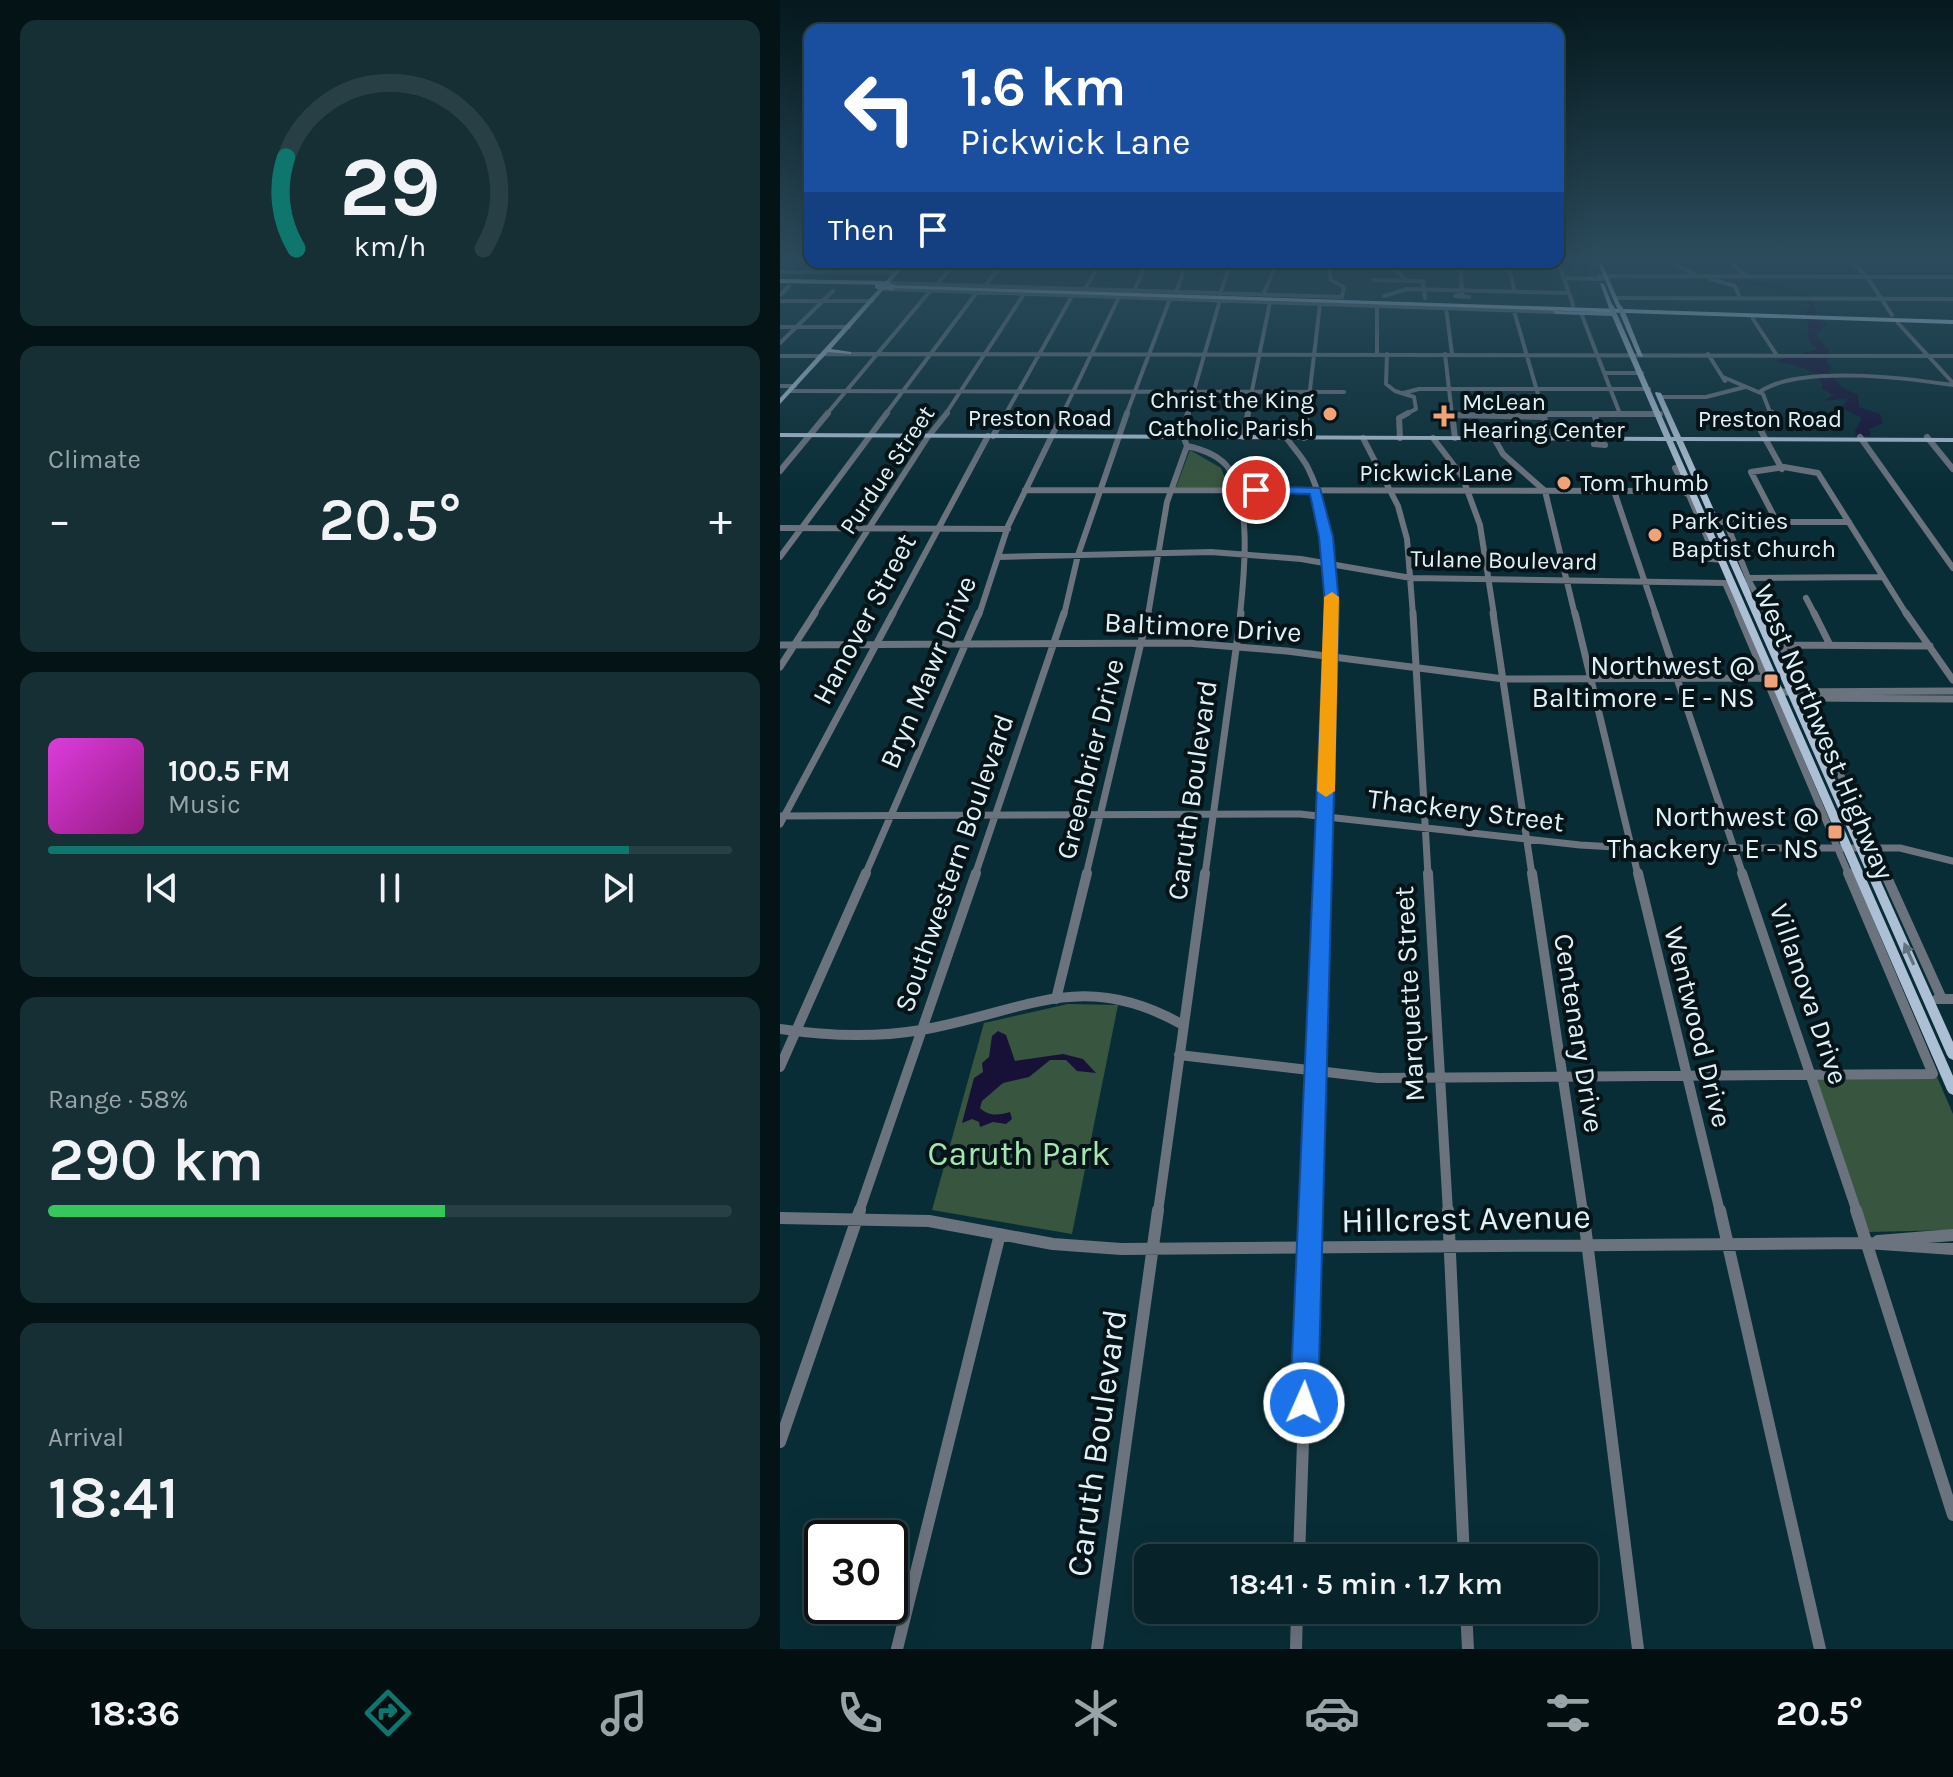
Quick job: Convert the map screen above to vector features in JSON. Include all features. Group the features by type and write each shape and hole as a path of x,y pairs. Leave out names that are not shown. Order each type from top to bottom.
{"main road":[{"path":"780,402 839,338"},
{"name":"West Northwest Highway","path":"1629,338 1661,400 1711,522 1744,578 1792,694 1849,848 1953,1090"},
{"name":"West Northwest Highway","path":"1636,352 1660,414 1674,438"},
{"path":"806,356 849,353"},
{"path":"1649,389 1661,400"},
{"name":"Preston Road","path":"780,435 1953,439"},
{"name":"West Northwest Highway","path":"1711,522 1717,554 1792,694"},
{"path":"1717,554 1726,553 1735,573 1744,578"},
{"name":"West Northwest Highway","path":"1849,848 1941,999 1953,1055"},
{"path":"1913,999 1941,999"}],"street":[{"path":"780,471 891,338"},
{"path":"780,557 944,338"},
{"name":"Purdue Street","path":"780,667 996,338"},
{"name":"Hanover Street","path":"781,819 878,645 936,529 1048,338"},
{"name":"Bryn Mawr Drive","path":"780,1067 966,644 1025,490 1100,338"},
{"name":"Southwestern Boulevard","path":"780,1442 1054,644 1078,555 1155,338"},
{"path":"1187,446 1184,437 1209,338"},
{"path":"1243,437 1263,338"},
{"path":"1304,438 1316,338"},
{"path":"1377,338 1377,354"},
{"path":"1450,338 1452,354"},
{"path":"1522,338 1550,438"},
{"path":"1590,338 1620,414"},
{"path":"1765,338 1776,354"},
{"path":"1912,338 1953,384"},
{"path":"849,353 1636,352 1953,356"},
{"path":"1387,354 1387,386 1408,395 1449,389 1649,389"},
{"path":"1445,354 1455,438"},
{"path":"1709,354 1727,390"},
{"path":"780,356 806,356"},
{"path":"1604,373 1642,373"},
{"path":"1661,400 1706,397 1727,390 1838,376 1883,376 1953,384"},
{"path":"1723,377 1761,391 1772,413 1762,426 1764,438 1782,469"},
{"path":"780,386 848,391 1344,392"},
{"path":"1761,391 1767,386"},
{"path":"1400,438 1399,418 1416,409 1408,395"},
{"path":"1594,414 1597,439"},
{"path":"1452,415 1660,414"},
{"path":"1286,437 1306,464 1316,490 1329,563 1332,604 1299,1544"},
{"name":"Marquette Street","path":"1363,438 1392,491 1407,539 1411,578 1450,1248 1463,1544"},
{"name":"Centenary Drive","path":"1433,438 1455,464 1469,491 1480,525 1588,1245 1638,1649"},
{"path":"1494,438 1501,451 1542,485 1545,491"},
{"path":"1861,439 1953,568"},
{"path":"1928,439 1953,469"},
{"name":"Greenbrier Drive","path":"1056,999 1143,643 1170,490 1187,446"},
{"name":"Caruth Boulevard","path":"1097,1649 1237,646 1244,553 1234,475 1224,463 1204,451 1187,446"},
{"path":"1675,468 1684,485 1678,489 1689,495 1711,547 1717,554"},
{"path":"1777,522 1751,472 1782,469 1818,473 1953,680"},
{"name":"Pickwick Lane","path":"1025,490 1697,491"},
{"name":"Wentwood Drive","path":"1545,491 1728,1244 1820,1649"},
{"name":"Villanova Drive","path":"1614,491 1867,1243 1953,1515"},
{"path":"1711,522 1849,522"},
{"path":"1726,522 1744,578 1760,598 1781,645 1792,694 1873,848 1941,999"},
{"path":"780,528 1008,529"},
{"name":"Tulane Boulevard","path":"998,557 1244,553 1329,563 1411,578 1723,582 1766,678"},
{"path":"1744,578 1883,577"},
{"path":"1806,598 1830,645"},
{"name":"Baltimore Drive","path":"780,645 1143,643 1237,646 1504,679 1766,678"},
{"path":"1781,645 1930,646"},
{"path":"1179,1055 1316,1073 1439,1078 1933,1074 1849,848 1766,678"},
{"path":"1792,694 1953,691"},
{"path":"1792,694 1953,699"},
{"name":"Thackery Street","path":"781,819 892,815 1214,813 1325,816 1528,841 1633,848 1873,848 1915,850 1953,861"},
{"path":"780,1029 858,1036 922,1030 1056,999 1120,998 1146,1005 1183,1025"},
{"name":"Hillcrest Avenue","path":"780,1218 929,1221 1070,1246 1152,1250 1867,1243 1953,1249"},
{"path":"897,1649 1000,1234"},
{"name":"Hillcrest Avenue","path":"1867,1243 1953,1235"},
{"path":"1296,1649 1297,1624"},
{"path":"1467,1624 1468,1649"}],"green space":[{"path":"1190,450 1221,468 1228,487 1176,487"},
{"name":"Caruth Park","path":"1068,1004 1118,1005 1072,1234 932,1210 984,1023"},
{"path":"1816,1077 1937,1077 1953,1114 1953,1230 1869,1232"}],"shaded area":[{"path":"1808,338 1819,338 1829,351 1827,362 1832,368 1829,372 1843,388 1858,395 1859,407 1880,414 1883,423 1869,429 1871,436 1856,436 1855,431 1862,418 1842,408 1848,398 1824,401 1833,395 1822,389 1822,383 1813,373 1775,361 1818,349"},
{"path":"998,1031 1006,1035 1015,1061 1063,1054 1083,1059 1096,1073 1077,1071 1066,1060 1050,1060 1029,1077 1003,1083 982,1101 980,1108 987,1113 1010,1112 1012,1119 1006,1124 993,1122 980,1127 979,1122 972,1119 962,1123 974,1078 983,1072 982,1063 989,1057 992,1036"}],"slow traffic":[{"path":"1326,791 1332,597"}],"place":[{"name":"Christ the King Catholic Parish","path":"1330,414"},
{"name":"McLean Hearing Center","path":"1444,416"},
{"name":"Tom Thumb","path":"1564,483"},
{"name":"Park Cities Baptist Church","path":"1655,535"},
{"name":"Northwest @ Baltimore - E - NS","path":"1771,681"},
{"name":"Northwest @ Thackery - E - NS","path":"1835,832"}],"route":[{"path":"1256,490 1316,490 1326,537 1332,604 1304,1403"}]}
